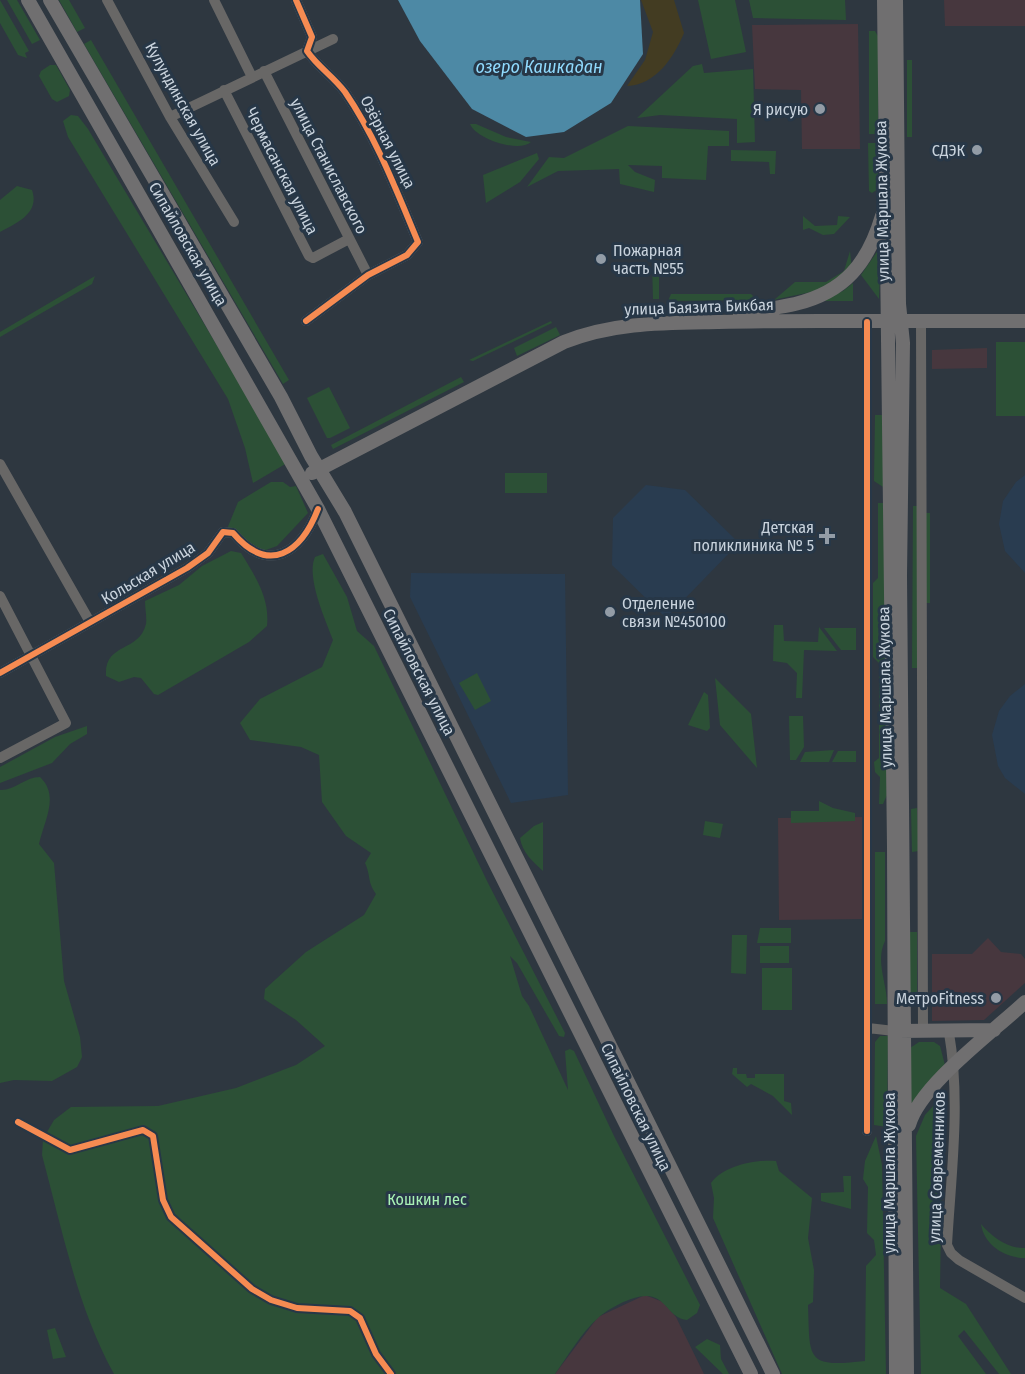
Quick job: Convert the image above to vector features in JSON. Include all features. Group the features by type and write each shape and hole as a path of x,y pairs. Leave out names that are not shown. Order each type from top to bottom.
{"main road":[{"name":"Сипайловская улица","path":"27,0 89,104 318,509 751,1374"},
{"name":"Сипайловская улица","path":"50,0 281,397 319,469 345,512 772,1374"},
{"name":"улица Маршала Жукова","path":"885,0 886,201 894,321"},
{"name":"улица Маршала Жукова","path":"896,0 894,321 900,1032 898,1373"},
{"path":"89,104 94,96 106,96"},
{"path":"718,322 756,311 797,304 841,285 855,272 870,250 886,201"},
{"name":"улица Баязита Бикбая","path":"302,479 584,334 633,324 1025,321"},
{"path":"905,1138 914,1108 921,1098 1025,1002"},
{"path":"900,1032 994,1030"},
{"name":"улица Маршала Жукова","path":"898,1373 905,1138 900,1032"}],"street":[{"name":"Кулундинская улица","path":"107,0 170,117 234,222"},
{"path":"214,0 252,77"},
{"path":"296,0 312,37 307,51"},
{"path":"170,117 333,39"},
{"name":"Озёрная улица","path":"307,51 316,64 334,77 346,94 380,155 418,242 407,255 368,275"},
{"name":"улица Станиславского","path":"264,71 368,275"},
{"name":"Чермасанская улица","path":"224,90 309,256 313,258 349,238"},
{"path":"306,321 368,275"},
{"path":"921,321 923,1032"},
{"path":"867,322 867,1131"},
{"path":"0,464 90,622"},
{"name":"Кольская улица","path":"0,672 187,568 207,553 223,532 233,533 242,544 260,555 274,557 302,538 312,524 318,509"},
{"path":"0,597 66,723 0,758"},
{"path":"868,1028 900,1032"},
{"name":"улица Современников","path":"949,1032 955,1066 955,1116 947,1245 951,1253 959,1260 1025,1298"}],"shaded area":[{"path":"944,0 1025,0 1025,26 945,26"},
{"path":"858,24 860,149 802,149 801,90 755,89 752,25"},
{"path":"987,348 987,368 932,369 932,350"},
{"path":"1025,475 1025,573 1005,551 999,524 1003,501 1016,482"},
{"path":"646,485 685,490 739,543 666,618 612,565 613,518"},
{"path":"411,573 565,574 568,795 511,803 410,597"},
{"path":"1025,684 1025,794 1005,778 998,766 992,735 999,711 1010,696"},
{"path":"864,817 864,919 779,920 778,818"},
{"path":"988,938 1001,952 1021,954 1025,959 1025,983 984,1020 932,1021 932,954 972,954"},
{"path":"645,1295 663,1302 676,1317 704,1374 555,1374 598,1317"}],"green space":[{"path":"0,0 29,51 25,53 27,58 18,55 0,23"},
{"path":"7,0 17,0 40,40 32,44"},
{"path":"59,0 69,0 85,28 77,32"},
{"path":"698,0 735,0 746,52 711,59"},
{"path":"749,0 845,0 846,20 753,18"},
{"path":"869,31 875,31 879,38 878,134 869,134"},
{"path":"91,40 289,380 283,384 84,44"},
{"path":"907,60 912,60 912,137 907,137"},
{"path":"702,64 704,73 753,69 755,142 737,143 737,119 660,115 637,118 693,66"},
{"path":"50,65 56,65 70,90 69,96 57,102 52,99 39,76 41,71"},
{"path":"71,115 78,116 88,129 287,463 253,483 245,448 228,399 68,137 63,121"},
{"path":"470,124 476,124 506,137 531,142 517,146 498,143 480,135"},
{"path":"628,126 729,131 729,146 708,146 706,180 662,178 662,166 628,165 635,172 655,180 654,192 620,184 619,169 558,171 527,187 549,157 564,158"},
{"path":"868,143 878,143 878,189 872,193 869,191"},
{"path":"731,150 776,151 775,174 770,174 769,162 731,161"},
{"path":"537,153 539,159 520,182 486,203 483,175"},
{"path":"17,186 32,190 33,205 25,216 0,232 0,200"},
{"path":"803,216 815,226 837,225 838,216 850,217 834,234 823,235 809,228 803,230"},
{"path":"881,246 879,299 861,275"},
{"path":"850,251 852,270 833,284 774,300 795,282 826,282 844,271"},
{"path":"652,264 677,264 674,270 659,270 659,299 653,299"},
{"path":"95,276 92,284 0,337 0,332"},
{"path":"853,283 853,301 818,301 843,291"},
{"path":"671,294 751,294 753,296 752,300 668,301"},
{"path":"551,321 552,323 473,361 469,360"},
{"path":"556,327 560,335 517,356 514,348"},
{"path":"996,342 1025,342 1025,416 996,416"},
{"path":"461,377 464,382 333,449 331,445"},
{"path":"329,387 350,428 327,438 307,398"},
{"path":"875,415 886,415 883,487 874,481"},
{"path":"505,473 547,473 547,493 505,493"},
{"path":"271,482 283,482 290,487 296,486 308,513 277,546 263,551 227,529 238,502"},
{"path":"878,503 886,503 887,795 883,804 879,804 880,777 875,772 874,762 879,758 879,663 873,657 873,583 878,578"},
{"path":"913,506 918,506 917,668 912,668"},
{"path":"925,513 930,513 930,603 925,603"},
{"path":"231,551 241,553 256,579 264,597 267,626 249,642 158,695 154,694 141,678 134,677 119,682 106,676 110,658 137,640 142,633 146,624 145,601 179,585 202,566"},
{"name":"Кошкин лес","path":"323,554 347,597 357,631 374,646 488,883 565,1033 564,1037 559,1036 517,963 510,956 522,996 529,1006 568,1090 565,1051 570,1049 574,1051 614,1136 700,1305 697,1313 687,1320 681,1319 653,1297 640,1297 624,1302 603,1314 592,1324 555,1374 114,1374 90,1322 72,1267 42,1155 43,1139 54,1120 71,1107 158,1106 236,1088 296,1065 325,1046 296,1020 264,999 265,989 306,952 364,915 376,894 371,886 365,863 371,853 346,836 322,802 319,755 301,747 250,740 240,723 260,699 322,667 333,640 321,610 313,575 315,557"},
{"path":"774,625 783,625 784,641 818,642 819,627 837,651 804,650 802,698 796,698 797,673 787,663 773,661"},
{"path":"824,628 856,628 856,650 841,650"},
{"path":"477,673 491,701 475,710 459,683"},
{"path":"715,678 751,714 757,768 720,725"},
{"path":"704,692 708,695 710,728 707,731 688,725"},
{"path":"789,716 803,716 804,747 796,760 790,760"},
{"path":"87,726 87,734 70,744 52,763 0,783 0,767 55,737"},
{"path":"834,750 829,762 800,762 805,752"},
{"path":"838,751 856,751 856,762 832,762"},
{"path":"40,777 46,784 50,800 39,844 54,863 64,981 80,1037 82,1057 77,1067 52,1081 14,1080 0,1083 0,790"},
{"path":"819,801 833,808 855,813 855,821 791,823 791,811 819,811"},
{"path":"917,808 919,851 912,852 911,809"},
{"path":"705,821 723,824 720,838 703,835"},
{"path":"543,822 543,871 526,852 520,838 534,826"},
{"path":"875,852 885,852 885,941 881,964 887,1004 875,1004"},
{"path":"760,928 791,928 791,943 757,943"},
{"path":"910,932 917,932 917,1001 910,1001"},
{"path":"732,935 747,935 746,974 731,973"},
{"path":"760,946 789,946 789,963 760,963"},
{"path":"762,968 792,968 792,1010 762,1010"},
{"path":"880,1036 888,1036 887,1127 874,1125 875,1042"},
{"path":"919,1042 934,1042 940,1046 946,1069 909,1112 910,1048"},
{"path":"733,1068 737,1068 737,1074 746,1074 747,1078 755,1078 755,1074 784,1074 784,1101 791,1103 792,1115 773,1096 751,1084 747,1087 732,1074"},
{"path":"943,1095 940,1288 966,1304 1011,1374 999,1374 964,1330 958,1336 986,1374 921,1374 916,1136 925,1115"},
{"path":"876,1136 882,1165 886,1374 782,1374 713,1218 714,1198 711,1183 723,1172 740,1165 759,1161 776,1161 779,1171 812,1198 808,1238 814,1270 813,1302 808,1305 811,1348 821,1361 845,1363 865,1361 866,1266 876,1255 874,1240 867,1233 868,1187 863,1179 865,1161"},
{"path":"843,1176 851,1176 851,1209 821,1201 821,1193 844,1192"},
{"path":"981,1224 1000,1241 1025,1248 1025,1258 1010,1256 997,1249 986,1238"},
{"path":"55,1328 66,1357 53,1359 47,1330"},
{"path":"707,1339 720,1345 721,1359 729,1374 723,1374 695,1347"}],"sand":[{"path":"641,0 674,0 684,33 663,68 647,81 627,86 645,60 653,32"}],"water":[{"name":"озеро Кашкадан","path":"398,0 640,0 643,54 611,103 564,132 526,137 472,109 420,41"}],"cycle path":[{"path":"296,0 312,37 307,51 345,92 367,127 418,242 407,255 368,275 306,321"},
{"path":"867,322 867,1131"},
{"path":"0,673 187,568 208,553 223,532 233,533 246,546 259,553 271,555 283,553 303,537 318,509"},
{"path":"18,1122 70,1150 143,1130 153,1136 163,1200 171,1217 252,1289 271,1300 297,1308 350,1311 360,1318 376,1354 391,1374"}],"place":[{"name":"Я рисую","path":"820,109"},
{"name":"СДЭК","path":"977,150"},
{"name":"Пожарная часть №55","path":"601,259"},
{"name":"Детская поликлиника № 5","path":"827,536"},
{"name":"Отделение связи №450100","path":"610,612"},
{"name":"МетроFitness","path":"996,998"}]}
